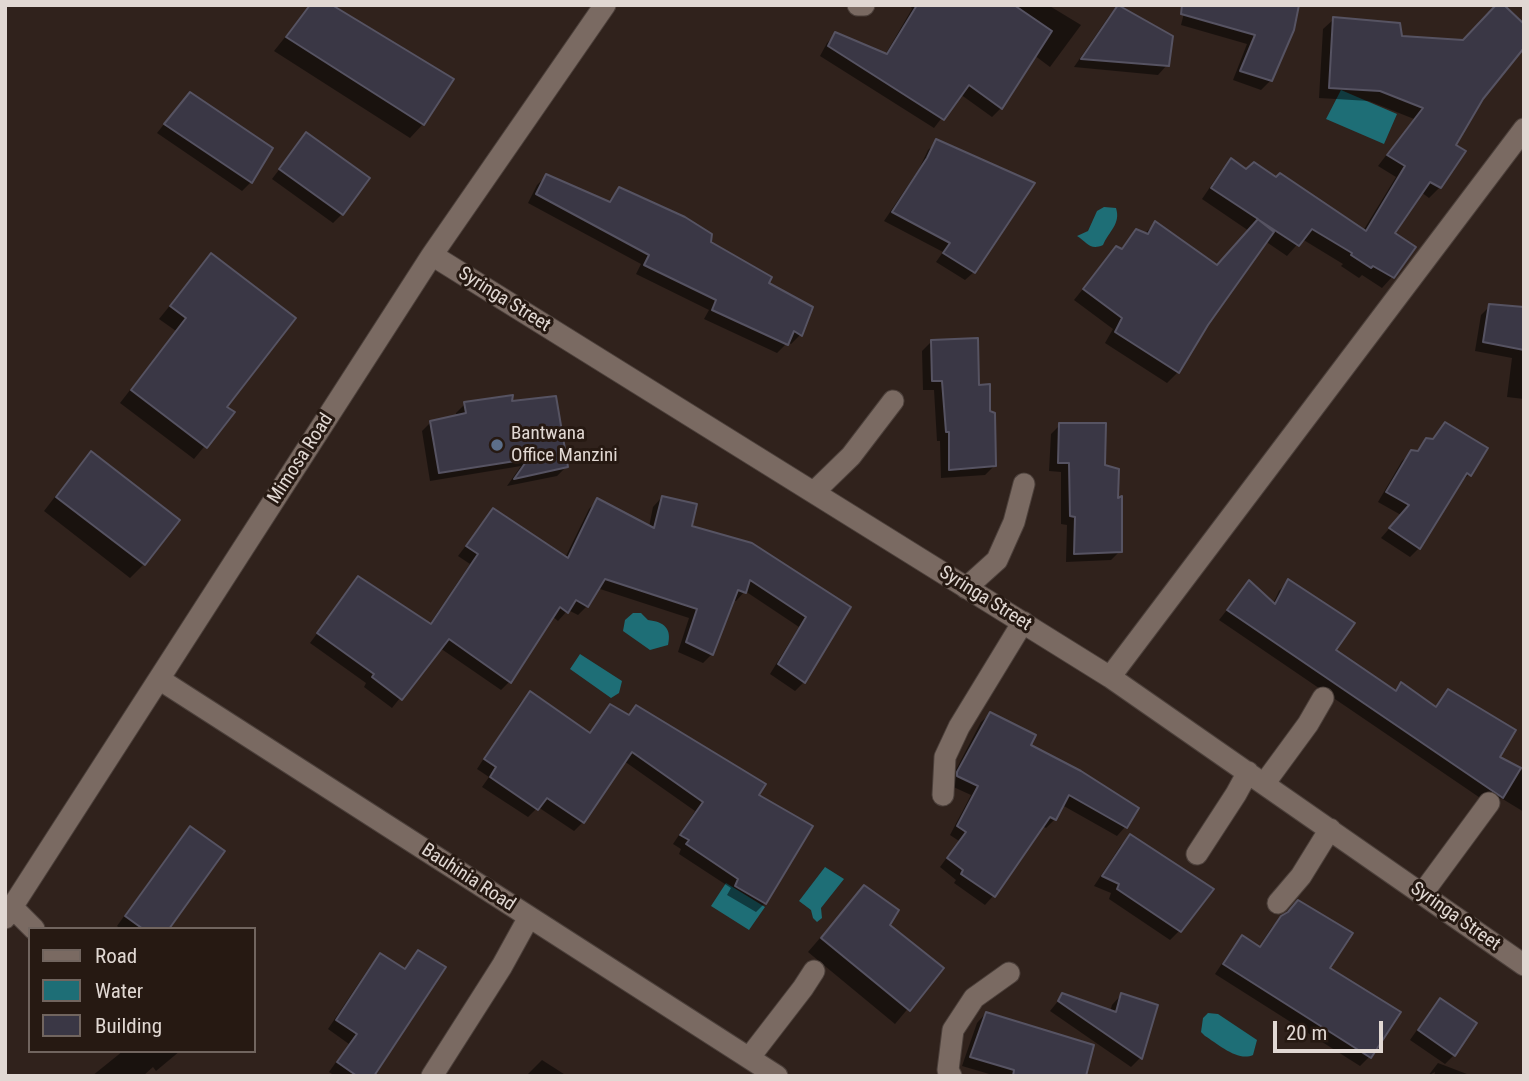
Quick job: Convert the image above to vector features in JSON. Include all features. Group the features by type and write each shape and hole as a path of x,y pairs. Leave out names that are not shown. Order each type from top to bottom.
{"street":[{"name":"Mimosa Road","path":"9,912 432,255 605,5"},
{"path":"858,5 864,5"},
{"path":"1110,677 1524,129"},
{"name":"Syringa Street","path":"432,255 1110,677 1524,965"},
{"path":"814,492 851,456 893,401"},
{"path":"966,588 998,560 1014,522 1024,484"},
{"path":"943,795 945,757 959,727 1023,622"},
{"name":"Bauhinia Road","path":"159,679 776,1076"},
{"path":"1197,854 1236,794 1256,778 1308,724 1323,698"},
{"path":"1422,894 1489,803"},
{"path":"1278,903 1301,876 1330,829"},
{"path":"9,912 31,927"},
{"path":"432,1076 502,966 529,917"},
{"path":"749,1058 814,971"},
{"path":"951,1076 948,1070 953,1030 974,998 1009,973"}],"water":[{"path":"1341,90 1397,114 1384,144 1326,119"},
{"path":"1104,207 1116,208 1116,223 1103,245 1092,246 1077,236 1088,231 1097,211"},
{"path":"633,613 641,613 648,620 666,627 669,634 668,645 650,650 623,631 625,620"},
{"path":"580,654 622,681 619,693 611,698 570,669"},
{"path":"825,867 844,879 821,908 822,918 817,922 811,910 799,901"},
{"path":"726,883 765,907 749,930 711,906"},
{"path":"1208,1013 1218,1014 1257,1040 1253,1055 1247,1057 1235,1054 1205,1036 1201,1032 1203,1018"}],"building":[{"path":"310,5 332,5 454,79 424,125 286,37"},
{"path":"917,5 1014,5 1052,31 1002,109 969,85 944,120 828,46 835,32 887,54"},
{"path":"1118,5 1173,36 1169,66 1081,59"},
{"path":"1182,5 1299,5 1294,30 1272,81 1240,71 1255,35 1181,14"},
{"path":"1496,5 1504,5 1524,24 1524,48 1483,99 1456,145 1466,151 1441,188 1430,182 1395,233 1416,247 1394,278 1373,266 1371,268 1312,229 1299,246 1259,220 1274,232 1208,325 1179,373 1115,332 1122,318 1083,289 1116,246 1122,249 1136,229 1148,234 1155,221 1217,265 1258,219 1211,188 1231,158 1246,169 1254,162 1276,177 1280,173 1366,231 1405,166 1387,155 1423,108 1380,91 1329,88 1333,17 1400,23 1402,36 1463,40"},
{"path":"190,92 273,148 252,183 164,124"},
{"path":"306,132 370,178 343,215 279,169"},
{"path":"936,139 1035,183 975,273 943,253 950,243 892,212 927,158"},
{"path":"546,174 610,202 619,187 685,217 712,234 711,242 772,277 769,283 813,307 802,336 794,331 788,345 712,310 716,300 644,265 649,255 536,194"},
{"path":"211,253 296,318 227,407 235,412 207,448 131,390 186,318 170,306"},
{"path":"1489,304 1524,307 1524,350 1483,342"},
{"path":"978,338 979,385 990,384 990,411 995,413 996,466 949,470 949,432 946,432 942,381 932,381 931,340"},
{"path":"513,395 512,401 556,396 568,467 514,479 528,459 439,473 430,421 466,413 464,402"},
{"path":"1445,422 1488,448 1471,476 1467,473 1420,549 1389,528 1409,505 1386,492 1411,450 1418,451 1426,438 1433,439"},
{"path":"1059,423 1106,423 1105,465 1119,469 1122,552 1074,554 1075,517 1070,516 1069,463 1058,463"},
{"path":"91,451 180,520 145,565 56,497"},
{"path":"662,496 697,504 692,526 752,543 851,607 805,683 778,664 806,617 750,580 746,593 738,590 713,655 686,642 697,609 605,579 588,607 576,600 568,613 560,607 511,683 449,639 402,700 372,677 374,674 317,633 358,576 431,624 478,554 466,546 493,508 568,558 597,498 654,528"},
{"path":"1288,579 1355,623 1336,650 1396,691 1401,682 1436,707 1448,689 1516,730 1500,757 1521,768 1503,798 1227,610 1249,580 1275,604"},
{"path":"530,691 590,733 610,704 629,715 636,705 766,784 759,795 813,826 766,904 735,886 738,879 686,844 689,840 680,835 703,802 632,752 584,823 547,798 538,810 490,777 496,767 484,759"},
{"path":"990,712 1036,735 1031,745 1081,771 1139,808 1127,828 1069,795 1056,820 1050,817 995,897 961,874 963,870 947,858 966,832 957,826 978,786 957,776 957,772"},
{"path":"190,826 225,851 170,927 140,927 125,916"},
{"path":"1130,834 1214,889 1181,932 1117,889 1119,884 1102,876"},
{"path":"864,885 899,910 890,925 944,968 910,1011 821,938"},
{"path":"1298,900 1353,933 1330,968 1401,1012 1371,1058 1223,964 1242,935 1260,947 1281,916"},
{"path":"418,950 446,967 374,1076 357,1076 337,1062 357,1034 336,1020 380,953 405,969"},
{"path":"1062,993 1116,1012 1121,993 1158,1005 1142,1059 1058,1001"},
{"path":"1440,998 1477,1023 1455,1056 1418,1030"},
{"path":"986,1012 1094,1045 1086,1076 1013,1076 1014,1070 970,1057"}],"place":[{"name":"Bantwana Office Manzini","path":"497,445"}]}
